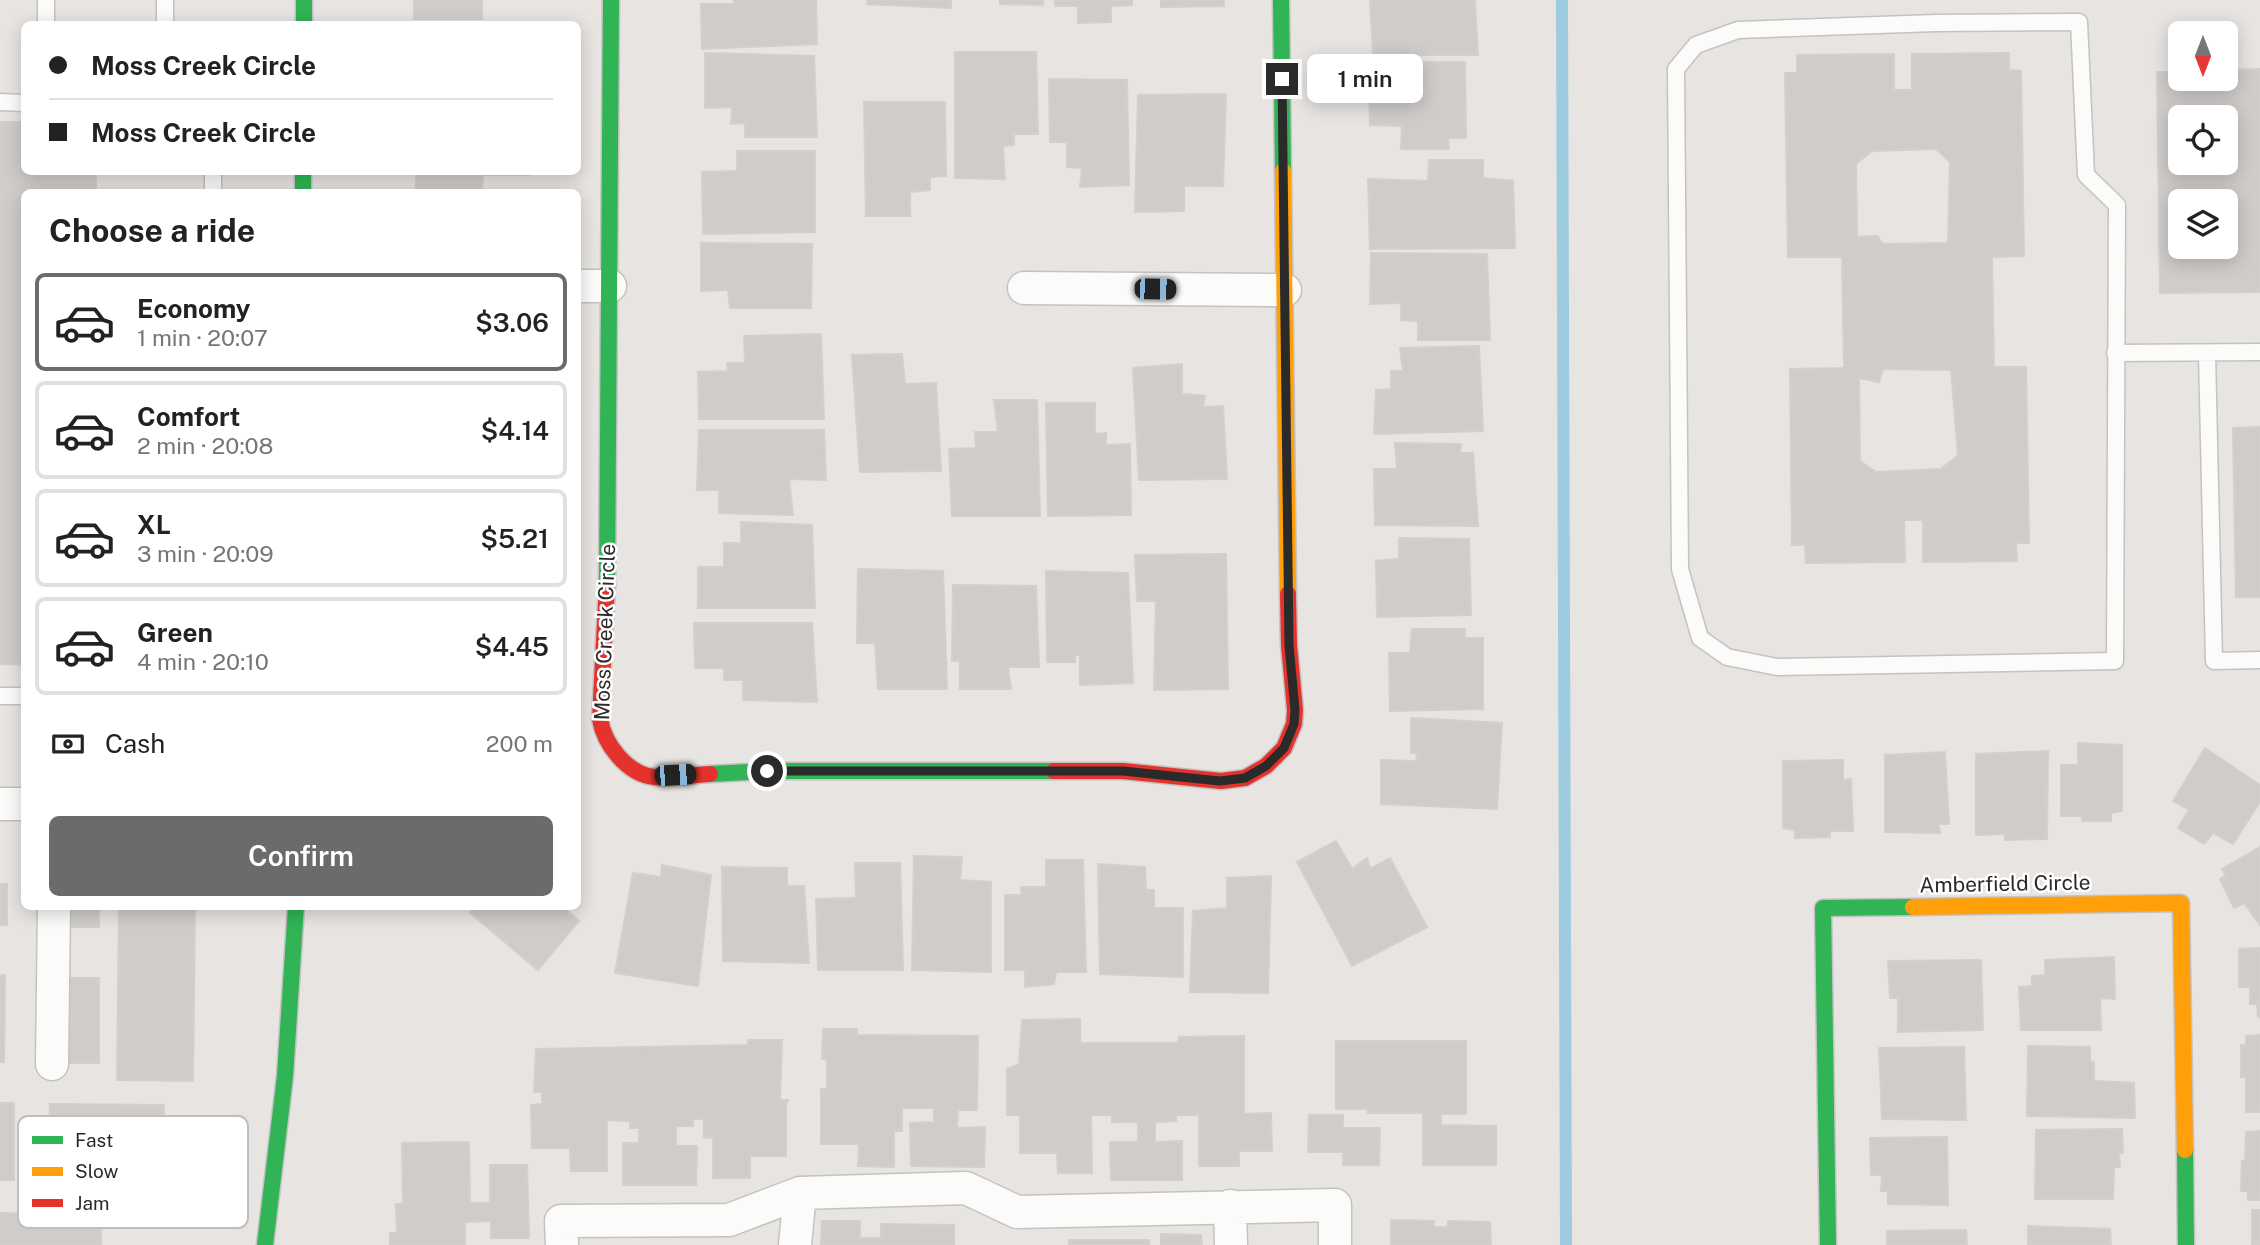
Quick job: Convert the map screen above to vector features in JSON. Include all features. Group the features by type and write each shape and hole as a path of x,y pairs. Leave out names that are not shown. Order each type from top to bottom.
{"street":[{"path":"304,0 304,21"},
{"name":"Moss Creek Circle","path":"611,0 608,575 600,719 602,733 610,747 632,768 652,777 767,771 1123,771 1220,781 1245,778 1266,766 1284,748 1294,724 1289,645 1281,0"},
{"path":"581,286 610,286"},
{"path":"1024,288 1285,290"},
{"path":"0,804 21,804"},
{"name":"Amberfield Circle","path":"1828,1245 1824,908 2181,902 2186,1245"},
{"path":"52,1064 54,910"},
{"path":"265,1245 292,994 296,910"},
{"path":"562,1245 561,1222 729,1220 800,1193 965,1188 1017,1212 1335,1205 1335,1245"},
{"path":"795,1245 800,1193"},
{"path":"1230,1206 1231,1245"}],"lane":[{"path":"46,0 46,21"},
{"path":"164,21 165,0"},
{"path":"2079,22 2086,175 2117,205 2115,353 2115,661 1777,667 1727,657 1700,638 1680,569 1676,69 1696,45 1738,30 1937,23 2079,22"},
{"path":"0,103 21,103"},
{"path":"2115,353 2260,352"},
{"path":"2207,353 2214,661 2260,660"},
{"path":"0,696 21,696"}],"building":[{"path":"414,0 482,0 482,19 414,19"},
{"path":"734,0 816,0 817,44 702,49 701,4 734,4"},
{"path":"868,0 951,0 951,8 867,4"},
{"path":"1000,0 1043,0 1043,5 1000,4"},
{"path":"1055,0 1132,0 1132,5 1111,6 1111,22 1078,23 1078,6 1055,6"},
{"path":"1161,0 1224,0 1224,6 1161,7"},
{"path":"1370,0 1475,0 1478,55 1373,55"},
{"path":"955,52 1036,52 1038,134 1014,134 1014,145 1003,146 1005,179 955,178"},
{"path":"705,53 814,56 817,137 745,137 745,123 731,124 732,107 705,108"},
{"path":"2009,53 2009,70 2021,71 2024,256 1992,257 1994,367 2026,367 2029,543 2016,543 2017,561 1923,562 1923,520 1904,520 1905,562 1806,563 1805,545 1792,545 1790,369 1844,368 1842,257 1788,257 1785,73 1797,73 1797,55 1894,54 1894,90 1912,90 1912,54","holes":["1936,149 1950,162 1948,243 1883,244 1877,236 1857,237 1856,164 1872,151","1883,369 1951,370 1958,455 1941,469 1876,472 1860,461 1859,378 1879,382"]},
{"path":"1368,62 1465,62 1466,138 1448,138 1449,149 1401,149 1402,126 1370,125"},
{"path":"2260,69 2260,292 2160,293 2157,72 2168,72 2168,91 2238,91 2238,70"},
{"path":"1049,79 1127,80 1129,185 1080,187 1082,168 1067,167 1067,142 1050,142"},
{"path":"1226,94 1223,186 1184,186 1184,211 1135,212 1138,95"},
{"path":"864,102 945,102 946,176 930,177 930,190 910,192 910,216 866,216"},
{"path":"0,122 21,122 21,175 96,175 96,189 21,189 21,665 0,664"},
{"path":"737,151 815,151 815,232 703,234 702,172 737,171"},
{"path":"1429,160 1483,160 1483,178 1513,181 1515,248 1370,249 1368,179 1428,181"},
{"path":"416,175 483,175 482,189 416,189"},
{"path":"701,243 812,244 811,308 730,308 728,290 701,291"},
{"path":"1371,253 1487,254 1490,340 1418,340 1418,321 1401,320 1401,303 1370,304"},
{"path":"821,334 824,419 699,419 698,372 728,371 727,363 745,363 744,336"},
{"path":"1479,346 1483,431 1374,434 1376,390 1391,389 1391,371 1403,371 1400,348"},
{"path":"902,354 905,384 936,383 941,471 860,472 852,355"},
{"path":"1182,364 1182,394 1205,396 1203,407 1223,406 1227,479 1139,480 1133,368"},
{"path":"994,400 1037,400 1040,516 952,516 949,449 976,448 975,432 998,432"},
{"path":"1046,403 1095,403 1095,434 1106,433 1106,445 1130,444 1131,515 1048,516"},
{"path":"2260,427 2260,597 2236,597 2233,428"},
{"path":"699,430 824,430 826,480 789,479 793,515 719,513 719,490 697,490"},
{"path":"1395,443 1461,444 1460,453 1473,453 1478,526 1375,525 1374,469 1397,469"},
{"path":"741,522 812,525 815,608 698,608 698,567 724,567 724,543 741,543"},
{"path":"1399,538 1469,539 1471,615 1377,617 1376,561 1399,559"},
{"path":"1226,554 1228,689 1154,690 1156,601 1137,601 1135,555"},
{"path":"858,569 943,571 947,689 878,689 875,643 857,643"},
{"path":"1046,571 1128,573 1133,683 1080,685 1080,655 1075,655 1075,662 1047,662"},
{"path":"953,585 1036,586 1039,667 1008,667 1011,689 960,689 960,661 952,661"},
{"path":"694,623 812,623 817,702 743,700 743,680 724,680 724,668 695,668"},
{"path":"1412,629 1465,629 1465,638 1483,638 1483,709 1390,711 1389,653 1410,653"},
{"path":"1411,718 1502,723 1497,809 1381,804 1381,760 1416,761 1417,753 1411,753"},
{"path":"2078,743 2122,745 2122,811 2111,813 2111,821 2082,821 2082,816 2061,816 2061,765 2078,765"},
{"path":"2205,748 2260,785 2260,802 2233,844 2213,833 2204,844 2178,828 2189,810 2173,801"},
{"path":"2048,751 2047,839 2005,840 2005,834 1976,835 1976,754"},
{"path":"1945,752 1949,824 1938,824 1940,833 1885,832 1885,755"},
{"path":"1843,760 1843,780 1851,779 1853,831 1830,831 1830,837 1795,838 1795,830 1783,828 1783,761"},
{"path":"1336,841 1352,869 1367,858 1370,869 1390,858 1427,927 1352,966 1297,862"},
{"path":"2260,847 2260,925 2244,903 2234,908 2220,879 2226,875 2222,869"},
{"path":"914,856 962,857 960,880 991,882 991,972 912,970"},
{"path":"1046,860 1083,860 1086,972 1056,972 1054,984 1025,987 1025,970 1005,970 1005,895 1022,895 1021,887 1046,887"},
{"path":"855,863 900,863 903,970 818,970 816,899 856,898"},
{"path":"1098,864 1145,867 1146,890 1154,890 1154,908 1183,908 1183,977 1100,974"},
{"path":"662,865 711,875 698,986 615,973 633,873 661,877"},
{"path":"722,867 787,868 787,886 804,886 809,963 723,961"},
{"path":"1271,876 1268,993 1190,992 1193,911 1227,908 1227,878"},
{"path":"0,884 7,884 7,925 0,925"},
{"path":"60,910 99,910 99,927 60,927"},
{"path":"119,910 195,910 193,1081 117,1080"},
{"path":"473,910 566,910 579,921 538,970 470,913"},
{"path":"2260,948 2258,1017 2257,1004 2250,1004 2250,987 2239,987 2239,949"},
{"path":"2114,957 2115,999 2100,998 2101,1030 2021,1030 2019,987 2032,986 2032,976 2045,975 2045,960"},
{"path":"1981,960 1983,1030 1898,1032 1898,998 1890,998 1888,961"},
{"path":"0,975 5,975 4,1062 0,1062"},
{"path":"60,978 99,978 99,1063 59,1063"},
{"path":"1080,1019 1080,1043 1178,1043 1179,1037 1244,1036 1244,1114 1271,1113 1272,1151 1239,1151 1239,1166 1199,1166 1199,1115 1176,1115 1176,1121 1155,1122 1155,1142 1182,1141 1182,1180 1111,1180 1110,1142 1138,1142 1138,1122 1112,1122 1112,1115 1091,1115 1092,1173 1058,1173 1057,1153 1020,1153 1020,1115 1007,1115 1007,1069 1019,1064 1022,1020"},
{"path":"823,1029 857,1029 857,1035 978,1036 977,1110 958,1110 957,1128 985,1127 984,1167 911,1166 910,1123 934,1122 934,1108 902,1108 902,1131 894,1131 894,1167 858,1166 859,1144 821,1144 821,1089 827,1089 827,1059 822,1059"},
{"path":"2260,1035 2260,1112 2246,1112 2246,1077 2241,1077 2241,1045 2246,1045 2246,1036"},
{"path":"748,1040 782,1040 780,1100 788,1100 786,1156 750,1156 750,1178 713,1178 713,1138 704,1137 704,1119 693,1119 693,1126 676,1126 676,1146 697,1146 696,1185 623,1185 623,1143 639,1143 639,1128 630,1128 630,1121 607,1120 607,1171 571,1171 570,1148 532,1148 531,1105 542,1104 542,1092 534,1092 536,1049 748,1045"},
{"path":"1336,1041 1466,1041 1466,1114 1441,1114 1441,1125 1496,1126 1496,1165 1423,1165 1423,1113 1368,1113 1368,1109 1336,1109"},
{"path":"2028,1046 2090,1047 2090,1061 2094,1062 2094,1081 2134,1083 2135,1118 2027,1116"},
{"path":"1964,1047 1966,1120 1882,1119 1879,1048"},
{"path":"0,1103 14,1103 14,1180 0,1180"},
{"path":"50,1104 164,1105 164,1116 50,1116"},
{"path":"1309,1115 1343,1115 1343,1128 1380,1128 1379,1165 1343,1165 1343,1152 1308,1152"},
{"path":"2122,1129 2123,1153 2119,1153 2120,1167 2114,1167 2113,1199 2035,1199 2036,1130"},
{"path":"2260,1131 2260,1200 2248,1200 2248,1191 2241,1191 2246,1132"},
{"path":"1947,1137 1948,1205 1888,1204 1888,1191 1881,1191 1882,1175 1871,1175 1870,1138"},
{"path":"469,1142 470,1203 490,1203 490,1165 527,1165 529,1238 491,1238 491,1221 465,1222 465,1245 390,1245 390,1233 397,1233 396,1204 403,1204 402,1143"},
{"path":"2252,1210 2260,1210 2260,1245 2252,1244"},
{"path":"0,1213 18,1213 18,1228 101,1228 101,1245 0,1245"},
{"path":"1391,1220 1434,1221 1434,1227 1448,1227 1448,1221 1490,1222 1491,1245 1391,1245"},
{"path":"822,1221 860,1221 860,1238 881,1238 881,1224 954,1225 954,1245 821,1245"},
{"path":"2028,1226 2110,1229 2111,1245 2028,1245"},
{"path":"1966,1230 1967,1245 1887,1245 1887,1231"},
{"path":"1161,1234 1201,1235 1202,1245 1161,1245"},
{"path":"1069,1240 1149,1240 1149,1245 1069,1245"}],"waterway":[{"path":"1562,0 1566,1245"}],"traffic: fast":[{"path":"304,0 304,21"},
{"path":"607,585 611,0"},
{"path":"1281,0 1283,171"},
{"path":"303,175 303,189"},
{"path":"710,774 767,771 1054,771"},
{"path":"1828,1245 1823,908 1913,907"},
{"path":"265,1245 285,1076 296,910"},
{"path":"2185,1150 2186,1245"}],"traffic: slow":[{"path":"1283,171 1288,594"},
{"path":"1913,907 2181,903 2185,1150"}],"traffic: jam":[{"path":"607,585 600,719 606,738 626,764 644,775 667,778 710,774"},
{"path":"1054,771 1123,771 1221,781 1245,778 1266,766 1284,748 1294,724 1288,594"}],"route":[{"path":"767,771 1123,771 1220,781 1245,778 1266,766 1284,748 1294,724 1295,710 1289,645 1282,79"}]}
